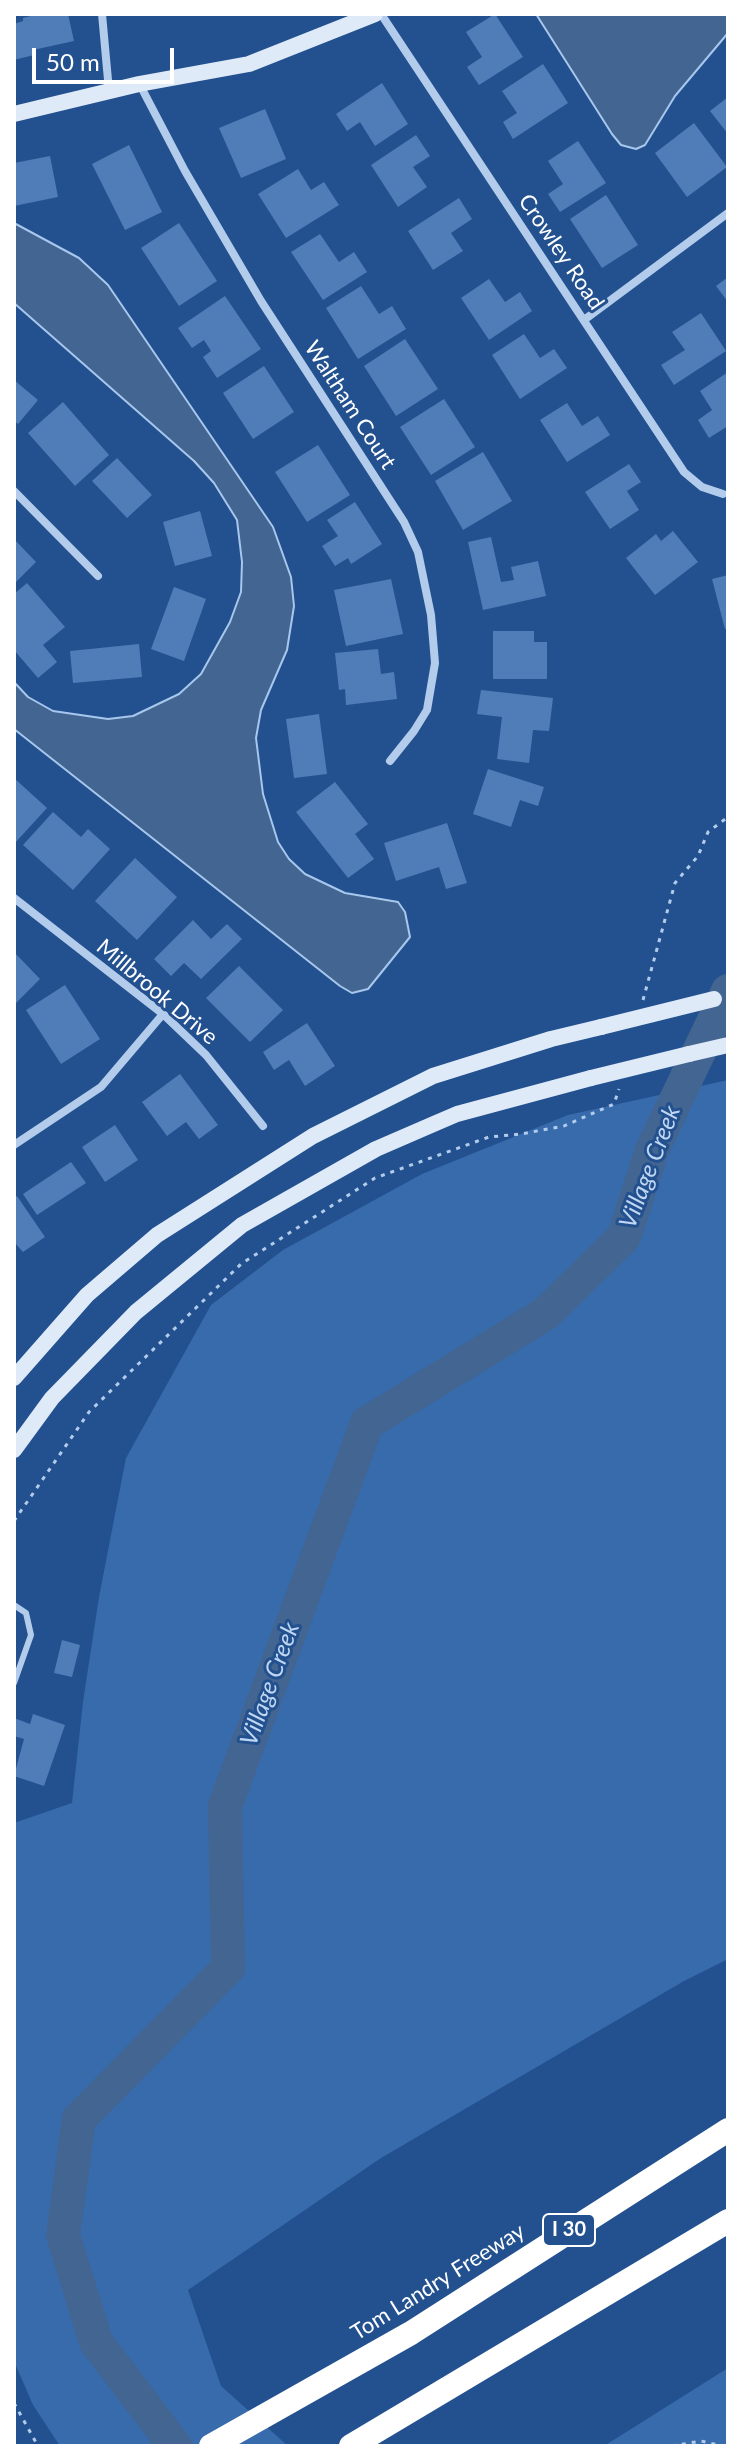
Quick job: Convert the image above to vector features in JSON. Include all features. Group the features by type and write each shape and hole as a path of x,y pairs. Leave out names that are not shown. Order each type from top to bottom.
{"highway":[{"name":"Tom Landry Freeway","path":"211,2446 411,2333 728,2130"},
{"path":"351,2446 728,2221"}],"main road":[{"path":"14,114 139,84 249,64 378,14"},
{"path":"14,1378 87,1295 157,1235 313,1136 433,1076 551,1039 721,997"},
{"path":"14,1450 52,1398 136,1312 242,1225 376,1149 457,1114 728,1045"}],"street":[{"path":"102,14 109,91"},
{"name":"Crowley Road","path":"378,14 684,472 702,487 723,494"},
{"name":"Waltham Court","path":"139,84 185,171 261,301 404,522 418,552 431,615 435,663 427,710 390,761"},
{"path":"584,320 728,213"},
{"path":"14,491 98,576"},
{"name":"Millbrook Drive","path":"14,898 163,1014 206,1055 263,1126"},
{"path":"14,1145 101,1087 163,1014"}],"lane":[{"path":"14,1605 26,1613 31,1635 14,1683"}],"path":[{"path":"643,1000 675,883 698,856 708,832 728,817"},
{"path":"14,1521 89,1412 241,1264 375,1178 489,1137 564,1126 614,1104 619,1089"},
{"path":"14,2403 38,2446"},
{"path":"672,2446 723,2446"}],"shaded area":[{"path":"536,14 728,14 728,33 675,96 645,145 636,149 621,145 612,134"},
{"path":"14,223 79,258 108,285 273,527 291,577 294,606 287,650 261,710 256,738 263,794 278,842 289,859 305,874 345,893 398,902 405,912 410,937 368,989 352,993 340,986 14,729 14,682 28,697 53,711 108,719 133,716 179,694 201,674 230,622 241,592 242,562 237,520 214,483 194,461 14,303"},
{"path":"728,1080 728,1959 684,1981 381,2158 188,2290 221,2386 288,2446 60,2446 33,2405 14,2361 14,1823 72,1803 99,1597 126,1458 211,1305 283,1250 422,1174 568,1115"},
{"path":"728,2368 728,2446 604,2446"}],"building":[{"path":"38,14 68,14 74,41 33,50 34,55 14,60 14,24"},
{"path":"495,14 523,57 479,85 467,67 482,57 466,32"},
{"path":"543,64 568,103 513,139 503,122 517,113 502,91"},
{"path":"382,83 408,124 375,146 360,122 347,131 336,114"},
{"path":"728,97 728,134 710,111"},
{"path":"265,109 286,159 241,178 219,128"},
{"path":"694,123 727,167 687,197 655,153"},
{"path":"416,135 430,156 413,167 427,187 398,207 371,165"},
{"path":"578,141 606,183 560,212 548,194 563,184 548,161"},
{"path":"129,145 162,212 125,230 92,164"},
{"path":"50,156 58,197 14,206 14,163"},
{"path":"298,169 311,190 324,182 339,205 286,238 258,194"},
{"path":"606,195 638,245 602,268 570,219"},
{"path":"459,198 472,219 451,233 463,251 433,270 408,231"},
{"path":"179,223 217,281 179,306 141,248"},
{"path":"320,234 339,262 354,252 367,272 323,300 291,252"},
{"path":"728,277 728,302 716,286"},
{"path":"489,279 505,302 520,292 532,311 489,340 461,298"},
{"path":"361,286 379,314 392,306 406,329 358,359 326,308"},
{"path":"225,296 261,349 217,378 203,357 211,351 204,340 192,348 178,328"},
{"path":"701,313 726,351 674,385 661,365 685,350 672,332"},
{"path":"524,334 540,358 554,349 567,368 520,399 492,355"},
{"path":"405,339 438,389 396,416 364,366"},
{"path":"264,366 294,412 253,439 223,393"},
{"path":"728,372 728,426 709,438 698,420 712,410 700,391"},
{"path":"14,380 38,400 18,424 14,421"},
{"path":"444,399 475,447 431,475 400,427"},
{"path":"63,402 109,455 75,486 28,433"},
{"path":"567,403 582,426 598,416 610,435 567,462 540,420"},
{"path":"318,445 350,495 307,522 275,472"},
{"path":"483,452 512,501 463,530 435,481"},
{"path":"117,458 152,495 127,518 92,481"},
{"path":"629,464 641,482 627,491 639,510 610,529 585,492"},
{"path":"355,502 382,544 351,564 348,558 335,566 322,546 338,536 327,520"},
{"path":"200,511 212,556 175,566 163,522"},
{"path":"673,531 698,562 655,595 626,558 656,534 661,541"},
{"path":"491,537 501,582 514,580 511,567 538,561 546,596 483,610 468,542"},
{"path":"14,539 36,562 14,584"},
{"path":"728,575 728,629 725,629 712,579"},
{"path":"391,579 403,634 346,646 334,590"},
{"path":"27,583 65,627 43,645 57,662 38,678 14,650 14,594"},
{"path":"174,587 206,599 184,661 151,649"},
{"path":"493,631 534,631 534,642 547,642 547,679 493,679"},
{"path":"139,644 142,677 73,683 70,651"},
{"path":"378,649 381,674 394,672 397,699 346,705 345,689 339,690 335,653"},
{"path":"481,690 553,698 549,731 533,730 529,763 497,759 502,717 477,714"},
{"path":"319,714 327,774 294,778 286,719"},
{"path":"488,769 544,787 538,806 520,800 511,827 473,814"},
{"path":"14,778 47,808 14,844"},
{"path":"335,782 368,824 355,834 374,859 348,878 296,812"},
{"path":"53,812 81,837 88,829 110,849 73,890 23,845"},
{"path":"447,823 467,883 446,889 439,867 396,881 384,843"},
{"path":"135,858 177,897 137,940 95,901"},
{"path":"193,920 211,939 227,924 242,939 201,979 184,963 171,976 154,959"},
{"path":"14,952 40,979 14,1005"},
{"path":"239,966 283,1010 250,1042 206,998"},
{"path":"65,985 100,1039 61,1064 26,1010"},
{"path":"307,1023 335,1066 305,1086 289,1060 274,1070 263,1052"},
{"path":"180,1074 218,1125 199,1139 186,1122 167,1136 142,1102"},
{"path":"115,1125 138,1160 105,1182 82,1147"},
{"path":"71,1162 86,1183 37,1215 23,1194"},
{"path":"17,1196 45,1237 23,1252 14,1242 14,1198"},
{"path":"62,1640 80,1645 72,1677 54,1673"},
{"path":"33,1714 65,1725 44,1786 14,1776 24,1739 14,1736 14,1718 30,1724"}],"waterway":[{"name":"Village Creek","path":"175,2446 96,2342 63,2235 79,2119 228,1968 225,1806 367,1423 545,1314 624,1237 652,1150 728,991"}]}
